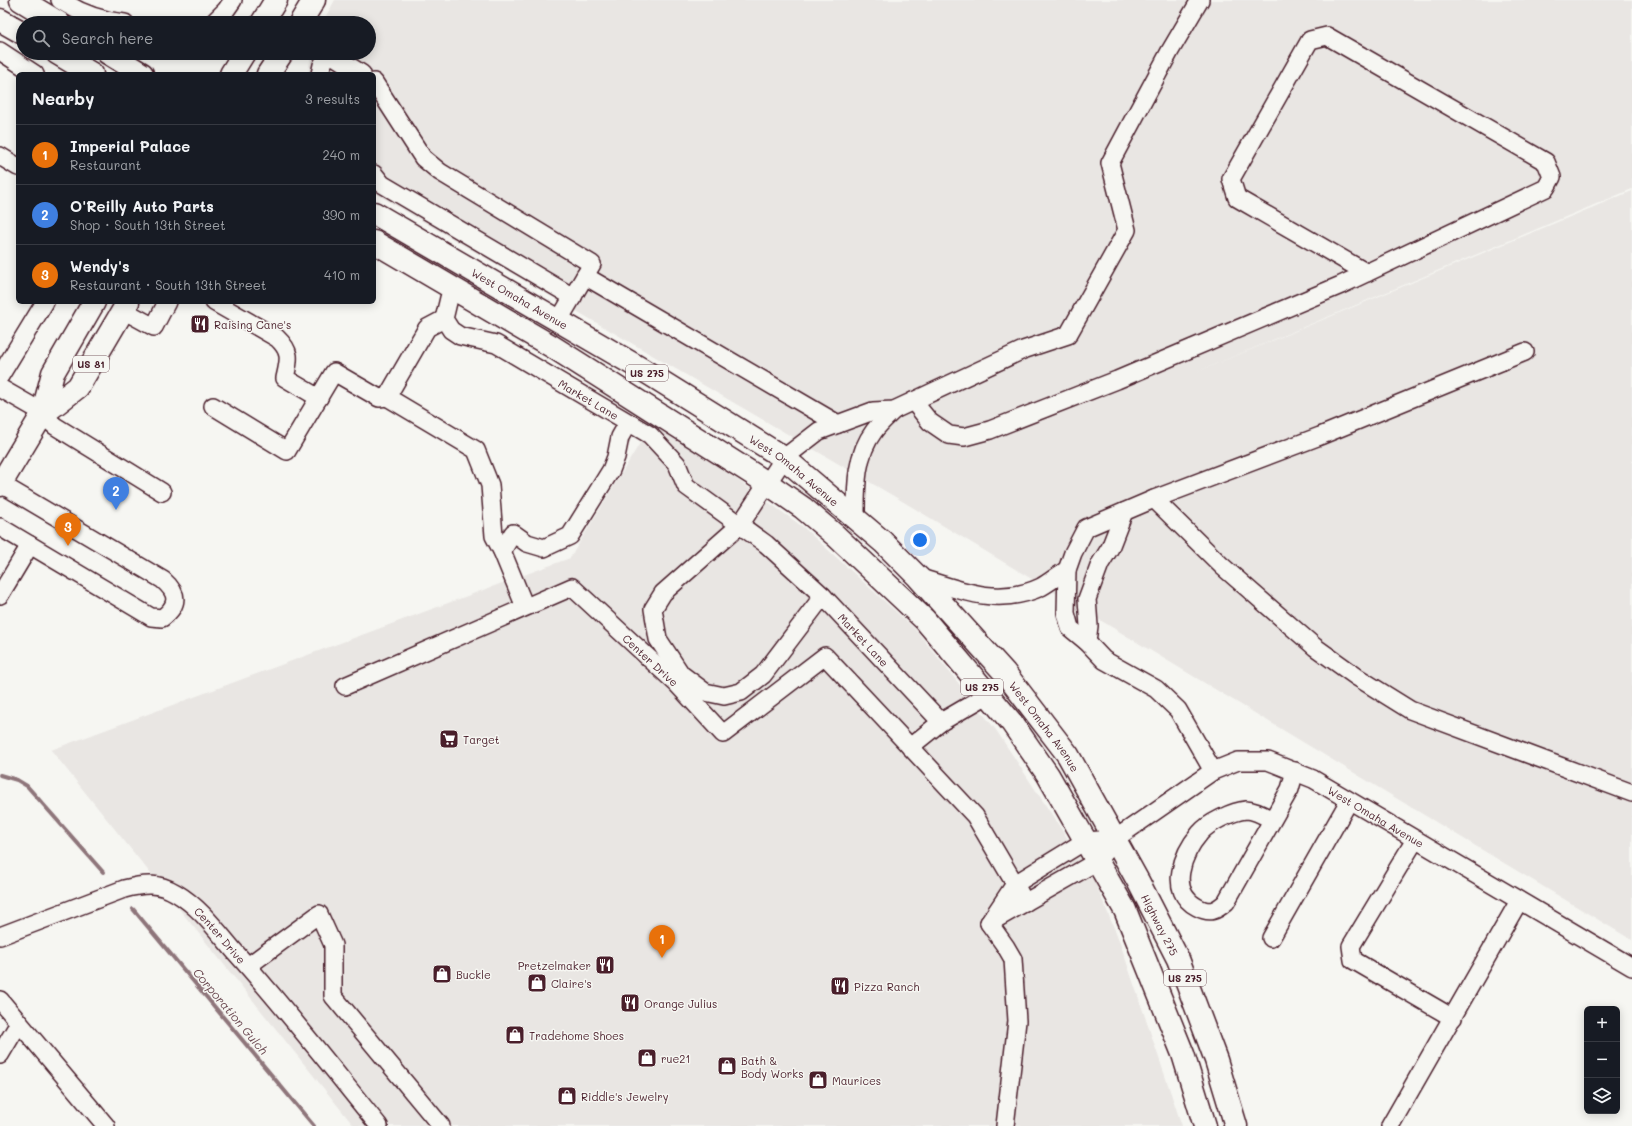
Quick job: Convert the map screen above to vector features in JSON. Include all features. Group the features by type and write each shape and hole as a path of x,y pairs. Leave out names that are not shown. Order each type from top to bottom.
{"highway":[{"path":"21,0 47,16"},
{"path":"266,16 276,0"},
{"path":"304,16 314,0"},
{"path":"0,20 16,29"},
{"path":"69,60 89,72"},
{"path":"119,60 139,72"},
{"path":"232,72 240,60"},
{"path":"269,72 277,60"},
{"name":"West Omaha Avenue","path":"376,214 559,320 784,458 856,518 883,542 918,577 1005,672 1068,755 1115,839"},
{"name":"US 275","path":"376,243 552,347 767,483 809,513 925,620 989,694 1012,723 1048,775 1096,862 1125,910 1183,1054 1205,1126"},
{"name":"US 81","path":"0,484 42,415 53,373 93,304"},
{"name":"US 81","path":"42,415 78,387 126,306"},
{"name":"Highway 275","path":"1115,839 1178,959 1216,1060 1236,1126"}],"street":[{"path":"60,0 79,12 92,16"},
{"path":"220,16 233,0"},
{"path":"856,518 856,483 861,454 874,431 894,410 1023,350 1068,335 1127,230 1110,163 1170,51 1200,0"},
{"path":"913,401 930,422 950,435 964,437 990,430 1117,380 1367,273 1546,188 1552,177 1546,162 1327,36 1310,40 1231,179 1237,198 1367,273"},
{"path":"0,51 32,72"},
{"path":"320,72 325,60"},
{"path":"340,60 359,72"},
{"path":"376,85 423,158 440,172 592,264 559,320"},
{"path":"0,156 16,166"},
{"path":"376,176 382,184 573,297"},
{"path":"585,276 838,424"},
{"path":"387,397 427,328 444,319 449,298 455,289"},
{"path":"0,376 44,304"},
{"path":"126,306 154,327 166,304"},
{"path":"218,304 277,338 285,346 289,358 285,378 319,398"},
{"name":"Market Lane","path":"444,319 451,330 460,336 496,344 650,435 677,464 686,486 766,544 823,596 941,722"},
{"path":"1213,771 1178,710 1156,689 1104,660 1088,642 1070,628 1066,613 1067,570 1073,553 1086,528 1154,499 1320,436 1525,352"},
{"path":"213,406 288,451 334,372 379,398 387,397 476,450 490,485 494,536 502,551 525,607"},
{"path":"0,388 35,408 55,426 162,492"},
{"path":"823,596 762,675 741,692 724,696 705,692 681,674 658,639 652,609 663,593 740,526 784,458 819,431 873,411 894,410"},
{"path":"502,551 512,533 527,543 544,548 570,536 611,470 616,457 620,437 628,423"},
{"path":"0,484 164,580 175,593 173,608 162,618 151,617 0,527"},
{"path":"1154,499 1222,566 1315,647 1357,677 1410,710 1632,793"},
{"path":"1088,642 1089,626 1087,599 1100,564 1110,548 1124,512"},
{"path":"0,595 30,545"},
{"path":"918,577 959,590 990,597 1018,594 1040,587 1067,570"},
{"name":"Center Drive","path":"345,686 572,587 677,684 723,734 826,656 910,747"},
{"path":"989,694 941,722 910,747 975,816 1015,884 1024,903"},
{"name":"West Omaha Avenue","path":"1096,862 1115,839 1213,771 1238,761 1268,761 1313,779 1632,967"},
{"path":"1272,820 1262,814 1247,810 1220,819 1200,832 1181,865 1179,879 1184,896 1193,905 1206,912 1216,911 1226,902 1290,789 1295,771"},
{"path":"1270,938 1349,801"},
{"path":"989,923 1015,884 1085,841 1115,839"},
{"path":"1416,840 1351,946 1351,954 1353,960 1453,1018"},
{"path":"989,923 1096,862"},
{"name":"Center Drive","path":"0,936 141,884 155,884 176,893 200,912 248,966 379,1126"},
{"path":"1390,1126 1519,901"},
{"path":"248,966 319,914 333,945 333,996 441,1126"},
{"path":"989,923 1006,946 1013,959 1017,1021 1005,1126"},
{"path":"0,1000 106,1126"},
{"path":"0,1055 19,1023"}],"shaded area":[{"path":"335,0 1632,0 1632,189 1192,374 1632,191 1632,940 897,498 376,194 376,72 308,72 310,60 376,60 376,16 326,16"},
{"path":"654,420 803,527 915,629 996,730 1093,877 1119,940 1182,1126 354,1126 51,750 570,558"}],"waterway":[{"name":"Corporation Gulch","path":"0,775 17,780 27,786 103,872"},
{"name":"Corporation Gulch","path":"133,909 314,1126"}],"place":[{"name":"Raising Cane's","path":"200,324"},
{"name":"O'Reilly Auto Parts","path":"116,510"},
{"name":"Wendy's","path":"68,546"},
{"name":"Target","path":"449,739"},
{"name":"Imperial Palace","path":"662,958"},
{"name":"Pretzelmaker","path":"605,965"},
{"name":"Buckle","path":"442,974"},
{"name":"Claire's","path":"537,983"},
{"name":"Pizza Ranch","path":"840,986"},
{"name":"Orange Julius","path":"630,1003"},
{"name":"Tradehome Shoes","path":"515,1035"},
{"name":"rue21","path":"647,1058"},
{"name":"Bath & Body Works","path":"727,1066"},
{"name":"Maurices","path":"818,1080"},
{"name":"Riddle's Jewelry","path":"567,1096"}]}
